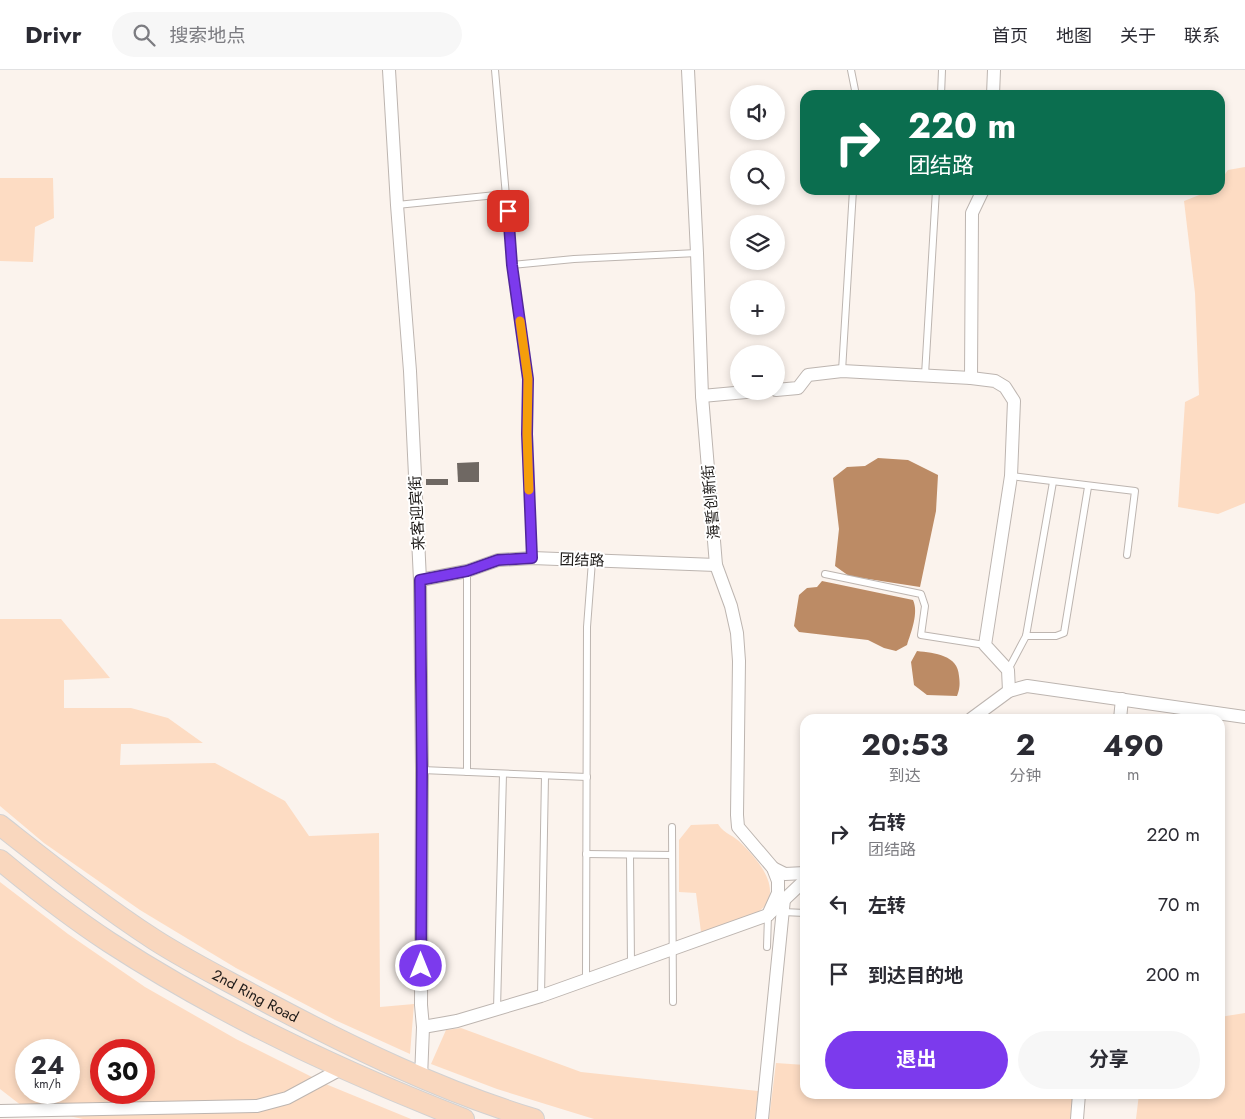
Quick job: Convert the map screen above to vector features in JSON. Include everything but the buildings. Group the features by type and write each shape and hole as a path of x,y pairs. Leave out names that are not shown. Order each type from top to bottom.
{"main road":[{"name":"2nd Ring Road","path":"0,826 72,882 156,940 336,1039 421,1078 503,1110 534,1119"},
{"name":"2nd Ring Road","path":"0,860 108,941 187,990 341,1069 464,1119"}],"street":[{"name":"来客迎宾街","path":"389,70 410,371 420,580 422,770 421,1005 423,1027 421,1078"},
{"name":"海誓创新街","path":"688,70 702,396 716,565 731,606 737,633 739,661 738,826 773,868 778,881 778,893 768,915"},
{"path":"993,90 994,70"},
{"path":"971,378 972,212 980,195"},
{"path":"785,389 798,388 808,376 842,371 971,378 995,381 1005,387 1014,401 1011,476 985,645 1008,670 1009,691"},
{"path":"702,396 730,394"},
{"name":"团结路","path":"420,580 467,571 498,560 532,558 716,565"},
{"path":"979,714 1009,691 1027,686 1224,714"},
{"path":"1120,714 1122,699"},
{"path":"1225,714 1245,717"},
{"path":"773,868 785,874 800,874"},
{"path":"423,1027 457,1021 541,996 768,915 784,906 800,886"},
{"path":"762,1119 784,906"},
{"path":"0,1111 76,1115 257,1106 287,1098 341,1069"},
{"path":"1077,1119 1079,1099"}],"lane":[{"path":"495,70 512,265 528,379 527,434 532,558"},
{"path":"851,70 855,90"},
{"path":"941,90 942,70"},
{"path":"397,205 506,194"},
{"path":"842,371 854,195"},
{"path":"925,375 936,195"},
{"path":"512,265 574,259 697,253"},
{"path":"1011,476 1088,487 1135,491 1128,555"},
{"path":"1008,670 1026,636 1052,482"},
{"path":"1026,636 1056,636 1064,634 1088,487"},
{"path":"586,979 587,627 592,561"},
{"path":"467,571 467,772"},
{"path":"825,574 921,594 925,606 921,634 985,645"},
{"path":"422,770 587,777"},
{"path":"498,1009 504,774"},
{"path":"541,996 545,776"},
{"path":"672,827 673,1002"},
{"path":"586,854 672,855"},
{"path":"630,855 631,964"},
{"path":"784,906 800,911"},
{"path":"767,947 768,915"}],"shaded area":[{"path":"1245,167 1245,503 1218,514 1178,507 1185,402 1199,395 1195,293 1184,201 1199,195 1225,195 1225,174 1228,170"},
{"path":"0,178 53,178 54,218 35,227 33,262 0,261"},
{"path":"878,458 908,460 938,475 936,511 920,587 849,576 835,566 839,529 833,478 847,467 865,466"},
{"path":"822,581 913,600 915,617 907,645 896,651 884,648 868,640 799,632 794,626 799,595 807,588 817,587"},
{"path":"0,619 61,619 110,678 64,680 64,708 131,708 168,718 203,743 121,744 120,765 215,763 285,801 309,836 379,833 380,1007 414,1004 410,1054 335,1020 236,968 140,910 44,843 0,806"},
{"path":"917,651 944,656 955,664 960,681 957,696 927,695 914,685 911,662"},
{"path":"718,824 749,851 762,868 770,887 769,896 765,905 757,913 701,932 696,893 679,892 679,840 691,825"},
{"path":"0,882 68,934 145,987 236,1039 328,1085 411,1119 83,1119 19,1104 80,1104 80,1039 15,1039 15,1101 0,1089"},
{"path":"1245,1013 1245,1119 1136,1119 1138,1099 1225,1099 1225,1016"},
{"path":"461,1028 581,1072 758,1091 755,1119 594,1119 497,1089 431,1064 446,1030"},
{"path":"776,1063 800,1065 800,1099 1074,1099 1073,1119 769,1119"}],"slow traffic":[{"path":"520,321 528,379 529,490"}],"route":[{"path":"421,966 422,770 420,580 467,571 498,560 532,558 527,434 528,379 512,265 508,211"}]}
